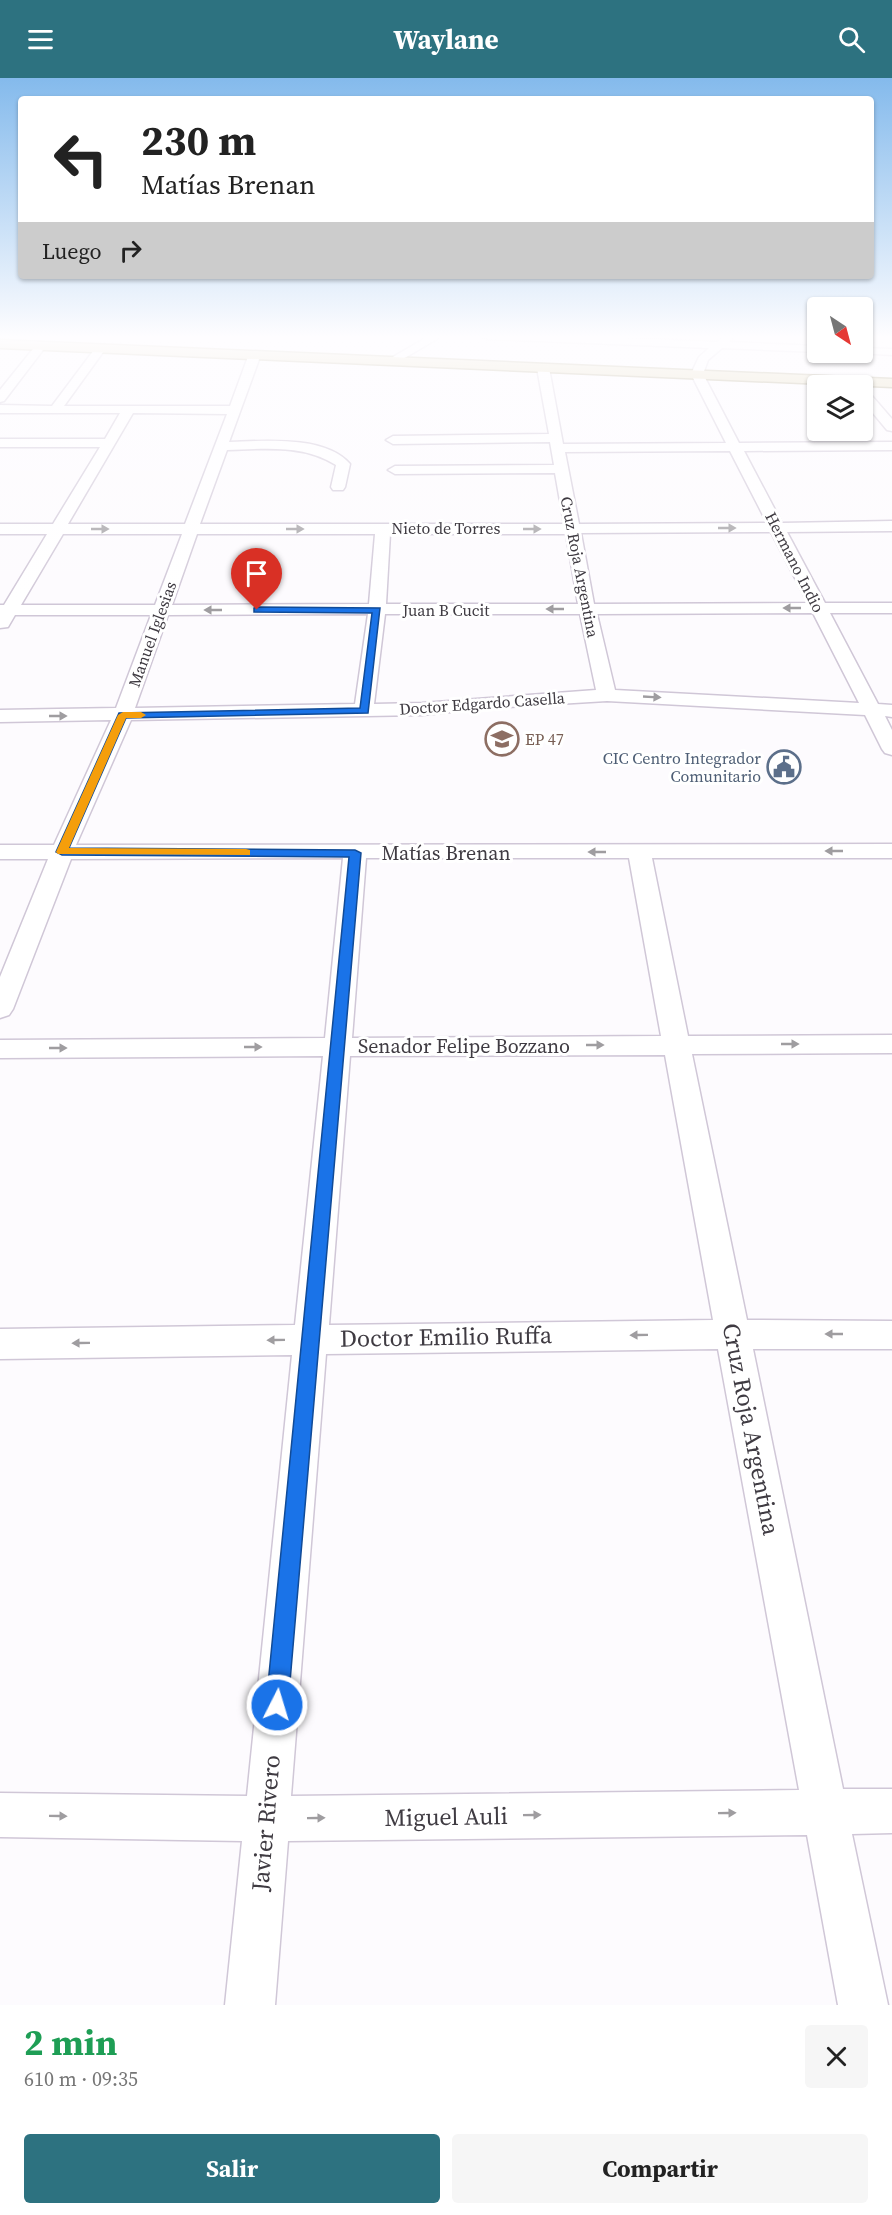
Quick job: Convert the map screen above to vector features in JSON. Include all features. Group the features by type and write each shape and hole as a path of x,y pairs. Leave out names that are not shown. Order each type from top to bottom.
{"street":[{"path":"0,626 4,610 58,528 120,426"},
{"name":"Manuel Iglesias","path":"0,1009 62,852 123,715 228,426"},
{"name":"Cruz Roja Argentina","path":"554,426 587,609 607,695"},
{"name":"Hermano Indio","path":"723,426 892,749"},
{"path":"393,440 735,448 892,446"},
{"path":"1,444 110,443"},
{"path":"221,446 296,446 317,449 332,455 343,464 338,487"},
{"path":"395,470 562,469"},
{"name":"Nieto de Torres","path":"0,529 572,529 892,526"},
{"path":"364,711 377,610 383,528"},
{"name":"Juan B Cucit","path":"4,610 892,608"},
{"name":"Doctor Edgardo Casella","path":"0,716 422,709 490,702 607,695 892,711"},
{"name":"Matías Brenan","path":"0,852 892,851"},
{"name":"Cruz Roja Argentina","path":"639,852 863,2005"},
{"name":"Javier Rivero","path":"250,2005 355,853"},
{"name":"Senador Felipe Bozzano","path":"0,1049 892,1044"},
{"name":"Doctor Emilio Ruffa","path":"0,1344 733,1334 892,1335"},
{"name":"Miguel Auli","path":"0,1815 267,1819 892,1811"}],"slow traffic":[{"path":"141,715 123,715 62,852 246,853"}],"place":[{"name":"EP 47","path":"502,739"},
{"name":"CIC Centro Integrador Comunitario","path":"784,767"}],"route":[{"path":"257,610 377,610 364,711 123,715 62,852 355,853 277,1705"}]}
